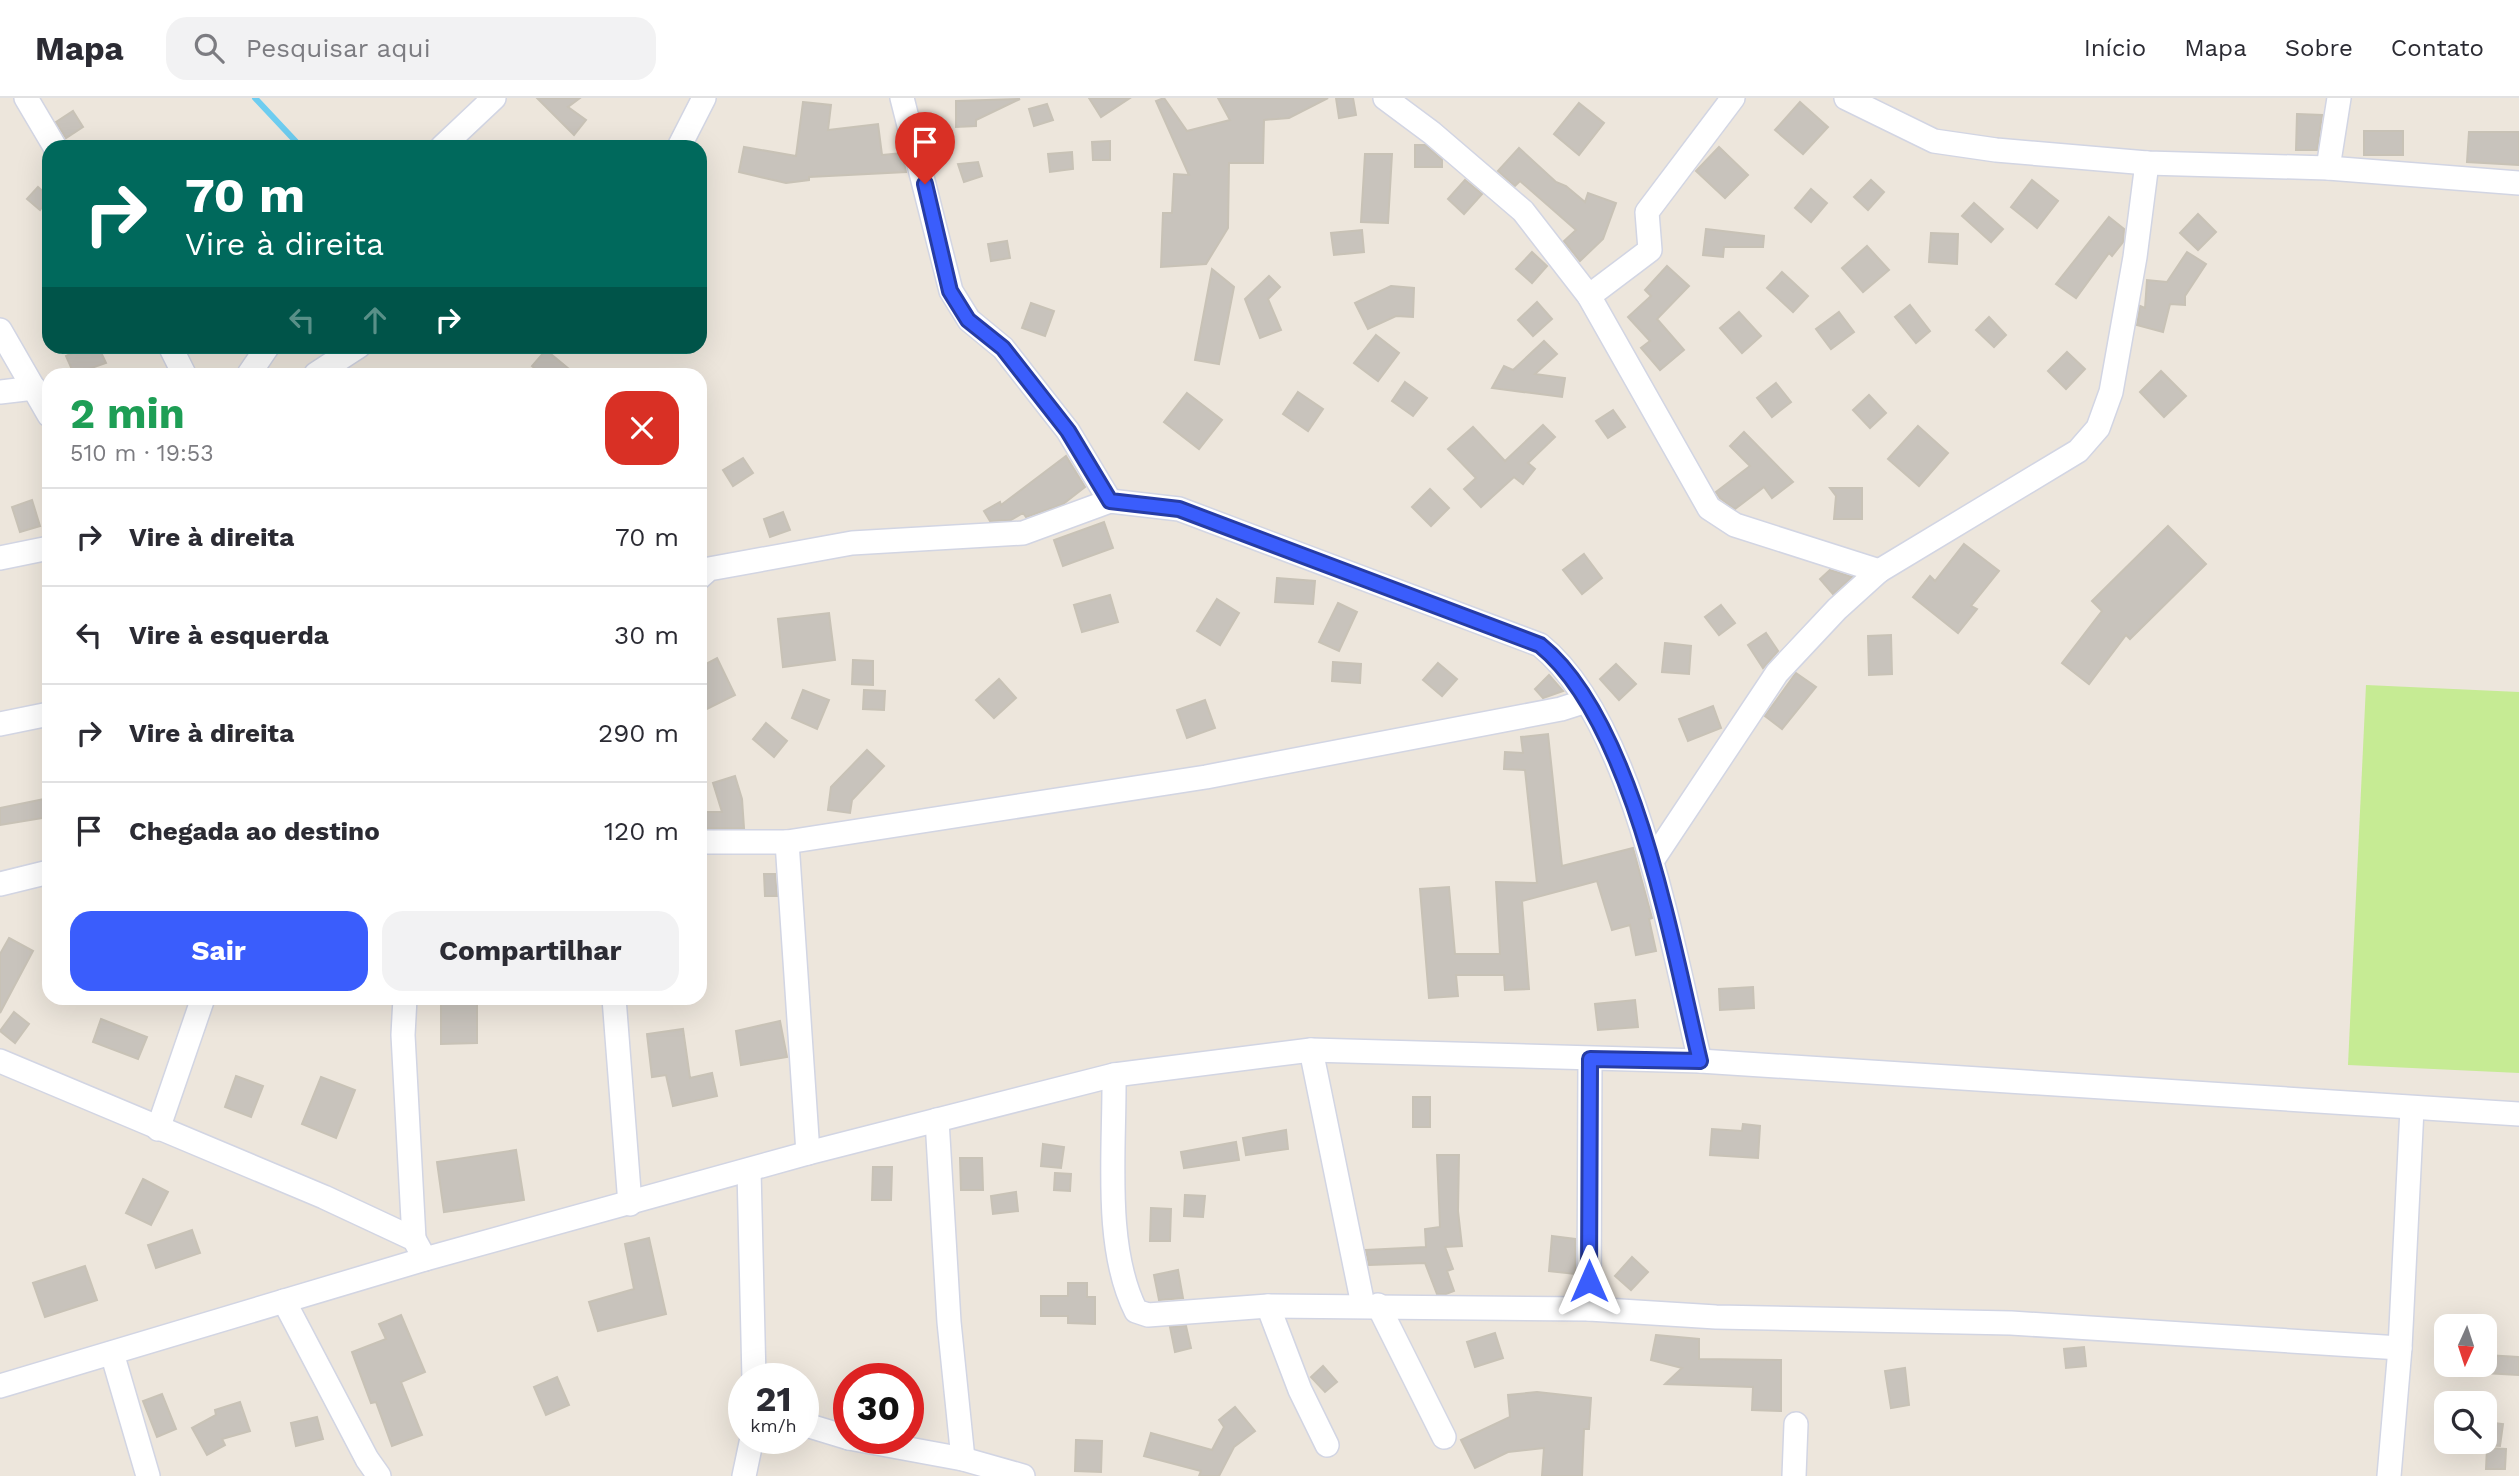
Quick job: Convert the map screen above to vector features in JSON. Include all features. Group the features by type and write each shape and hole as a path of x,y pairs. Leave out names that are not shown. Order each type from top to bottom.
{"street":[{"path":"26,98 51,140"},
{"path":"449,140 494,98"},
{"path":"683,140 704,98"},
{"path":"902,98 950,291 968,320 1003,348 1068,431 1110,501"},
{"path":"1385,98 1432,133 1523,211 1589,296 1709,508 1735,525 1879,572"},
{"path":"1589,296 1650,250 1647,212 1733,98"},
{"path":"1846,98 1934,141 1996,150 2147,163 2328,168 2519,183"},
{"path":"2328,168 2339,98"},
{"path":"1651,861 1777,673 1837,609 1879,572 2078,451 2098,428 2111,392 2135,257 2147,163"},
{"path":"0,330 42,403"},
{"path":"325,368 347,354"},
{"path":"0,392 33,388"},
{"path":"707,571 852,543 1023,533 1110,501 1179,509 1540,645 1558,659 1608,737 1651,861 1700,1061"},
{"path":"0,558 42,549"},
{"path":"707,842 787,842 1206,776 1561,709 1586,701"},
{"path":"0,724 42,715"},
{"path":"787,842 808,1153"},
{"path":"0,884 42,874"},
{"path":"158,1129 201,1005"},
{"path":"405,1005 403,1035 419,1249"},
{"path":"614,1005 630,1204"},
{"path":"1311,1050 1370,1305 1444,1437"},
{"path":"0,1386 284,1301 419,1249 630,1204 808,1153 1114,1075 1311,1050 1700,1061 2519,1114"},
{"path":"1589,1309 1590,1059"},
{"path":"0,1060 324,1197 419,1249"},
{"path":"1114,1075 1116,1236 1128,1295 1136,1311 1148,1315 1268,1306 1589,1309 1716,1317 2011,1323 2400,1348"},
{"path":"2389,1476 2400,1348 2412,1109"},
{"path":"936,1120 949,1322 963,1459"},
{"path":"749,1170 754,1363"},
{"path":"284,1301 367,1459 379,1476"},
{"path":"1268,1306 1300,1390 1327,1444"},
{"path":"112,1353 148,1476"},
{"path":"1794,1476 1796,1423"},
{"path":"924,1452 963,1459 1023,1476"},
{"path":"744,1476 749,1454"}],"green space":[{"path":"2366,685 2519,692 2519,1073 2348,1065"}],"building":[{"path":"537,98 580,98 568,107 586,120 574,135"},
{"path":"1089,98 1130,98 1101,117"},
{"path":"1164,98 1187,131 1230,120 1218,98 1328,98 1289,118 1264,120 1263,163 1229,163 1228,228 1206,264 1161,267 1163,213 1172,213 1174,174 1189,175 1156,101"},
{"path":"1336,98 1353,98 1356,115 1339,118"},
{"path":"1020,99 976,120 976,126 956,127 956,101"},
{"path":"803,102 831,105 828,130 878,124 882,155 902,153 906,172 809,177 809,180 786,183 739,172 744,147 796,156"},
{"path":"1800,102 1828,127 1803,154 1775,130"},
{"path":"1579,103 1604,123 1579,155 1554,134"},
{"path":"1047,104 1053,120 1034,126 1029,109"},
{"path":"73,111 83,127 66,138 56,122"},
{"path":"2297,114 2322,115 2317,150 2296,150"},
{"path":"2364,131 2403,131 2403,155 2364,155"},
{"path":"2469,132 2519,132 2519,165 2467,162"},
{"path":"1110,141 1110,160 1093,160 1092,142"},
{"path":"1415,145 1425,145 1442,160 1442,167 1415,167"},
{"path":"1719,147 1748,175 1725,198 1696,171"},
{"path":"1519,148 1556,182 1566,186 1585,202 1588,193 1616,203 1603,239 1580,261 1564,241 1576,230 1520,181 1515,186 1498,171"},
{"path":"1072,152 1073,169 1050,172 1048,154"},
{"path":"1365,154 1392,154 1388,223 1361,222"},
{"path":"978,162 982,176 964,182 958,164"},
{"path":"1465,180 1482,194 1464,214 1448,199"},
{"path":"1871,180 1884,192 1868,210 1854,197"},
{"path":"2032,180 2058,201 2037,228 2011,207"},
{"path":"38,187 42,191 40,210 27,199"},
{"path":"1811,189 1827,203 1811,222 1795,208"},
{"path":"1974,203 2003,229 1991,242 1962,216"},
{"path":"2198,214 2216,232 2198,250 2180,233"},
{"path":"2109,217 2124,229 2123,242 2112,256 2109,253 2076,298 2056,284"},
{"path":"1706,229 1764,236 1763,247 1724,247 1723,257 1703,255"},
{"path":"1362,230 1364,252 1334,255 1331,233"},
{"path":"1931,233 1958,234 1957,264 1929,262"},
{"path":"1007,241 1010,258 991,261 988,244"},
{"path":"1867,246 1889,270 1863,292 1842,268"},
{"path":"1532,252 1547,266 1532,283 1516,269"},
{"path":"2187,252 2206,264 2185,296 2185,305 2170,304 2163,332 2137,325 2140,306 2145,308 2147,280 2167,282"},
{"path":"1667,266 1689,286 1657,319 1684,350 1660,370 1641,348 1650,341 1628,317 1651,296 1645,290"},
{"path":"1212,269 1234,287 1219,364 1195,360"},
{"path":"1782,272 1808,296 1793,312 1767,288"},
{"path":"1269,276 1280,287 1268,299 1281,330 1260,338 1245,299"},
{"path":"1391,286 1414,288 1413,317 1396,316 1368,329 1355,303"},
{"path":"1537,302 1552,319 1533,336 1518,320"},
{"path":"1031,303 1054,311 1045,336 1022,328"},
{"path":"1910,305 1930,331 1916,343 1895,317"},
{"path":"1739,312 1761,336 1742,353 1720,328"},
{"path":"1839,312 1854,332 1831,349 1816,329"},
{"path":"1989,317 2006,335 1994,347 1976,330"},
{"path":"1376,335 1399,353 1378,381 1354,363"},
{"path":"1544,341 1557,354 1535,374 1565,378 1562,397 1492,388 1504,366 1513,370"},
{"path":"2067,352 2085,369 2066,389 2048,371"},
{"path":"102,354 106,363 91,368 71,368 66,356"},
{"path":"542,354 551,354 568,368 534,368 532,366"},
{"path":"2161,371 2186,396 2164,417 2140,392"},
{"path":"1405,382 1427,398 1413,416 1392,401"},
{"path":"1776,383 1791,402 1772,417 1757,398"},
{"path":"1298,392 1323,409 1308,431 1283,414"},
{"path":"1187,393 1222,420 1199,449 1164,422"},
{"path":"1869,395 1886,413 1870,428 1853,410"},
{"path":"1613,410 1625,427 1608,438 1596,421"},
{"path":"1543,425 1555,437 1528,463 1535,469 1523,484 1514,477 1481,507 1464,489 1476,478 1448,449 1473,427 1505,461"},
{"path":"1918,426 1948,453 1919,486 1888,459"},
{"path":"1744,432 1793,482 1772,498 1764,487 1735,509 1716,492 1750,466 1730,446"},
{"path":"1066,456 1085,487 1063,504 1026,517 1023,513 1011,520 990,521 984,511 1000,502 1001,505"},
{"path":"743,458 753,473 733,486 723,470"},
{"path":"1830,488 1862,488 1862,519 1834,519 1836,496"},
{"path":"1430,489 1449,508 1431,526 1412,507"},
{"path":"32,500 40,526 20,532 12,507"},
{"path":"783,512 790,530 770,537 764,519"},
{"path":"1104,522 1113,548 1063,566 1054,540"},
{"path":"2168,526 2206,564 2130,639 2126,635 2089,684 2062,663 2102,611 2092,601"},
{"path":"1964,544 1999,571 1971,606 1977,609 1958,633 1913,597 1930,576 1935,581"},
{"path":"1584,554 1602,578 1582,594 1563,570"},
{"path":"1830,570 1852,577 1833,594 1820,579"},
{"path":"1277,578 1315,581 1313,604 1275,602"},
{"path":"1110,595 1118,622 1082,632 1074,605"},
{"path":"1217,599 1239,613 1220,645 1197,631"},
{"path":"1338,603 1357,612 1339,651 1319,642"},
{"path":"1721,605 1735,623 1719,635 1705,617"},
{"path":"829,613 835,660 783,667 778,619"},
{"path":"1766,633 1778,651 1763,668 1748,645"},
{"path":"1891,635 1892,674 1869,675 1868,636"},
{"path":"1665,643 1691,646 1689,674 1662,672"},
{"path":"717,658 735,695 707,709 707,663"},
{"path":"853,660 873,661 873,685 852,684"},
{"path":"1333,662 1361,664 1360,683 1332,681"},
{"path":"1438,663 1457,679 1442,696 1423,680"},
{"path":"1616,664 1636,684 1619,700 1600,679"},
{"path":"1796,673 1816,687 1782,729 1765,716"},
{"path":"1549,675 1563,691 1543,698 1535,689"},
{"path":"999,679 1016,698 994,718 976,700"},
{"path":"803,690 829,700 817,729 792,718"},
{"path":"864,690 885,691 884,710 863,709"},
{"path":"1205,700 1215,728 1187,738 1177,710"},
{"path":"1713,706 1721,728 1688,741 1679,719"},
{"path":"766,723 787,741 774,757 753,739"},
{"path":"1548,734 1562,866 1633,848 1652,918 1649,919 1656,951 1636,955 1630,925 1612,930 1597,881 1522,901 1529,989 1505,990 1504,975 1456,975 1458,996 1429,998 1420,889 1449,887 1455,954 1500,954 1496,882 1537,883 1525,770 1504,769 1505,752 1523,753 1521,737"},
{"path":"867,750 884,766 852,800 850,813 828,810 831,787"},
{"path":"735,776 742,799 744,828 707,828 707,812 722,812 713,783"},
{"path":"42,799 42,818 0,825 0,808"},
{"path":"764,874 775,874 777,896 765,896"},
{"path":"9,938 33,951 0,1013 0,954"},
{"path":"1753,987 1754,1008 1720,1010 1719,989"},
{"path":"1635,1000 1638,1027 1598,1030 1595,1004"},
{"path":"441,1005 477,1005 477,1043 441,1044"},
{"path":"14,1012 29,1024 15,1043 0,1031"},
{"path":"101,1019 147,1037 138,1059 93,1042"},
{"path":"780,1021 787,1057 741,1065 736,1031"},
{"path":"683,1029 690,1078 712,1073 717,1096 673,1106 666,1075 652,1077 647,1034"},
{"path":"236,1076 263,1086 251,1117 225,1107"},
{"path":"321,1077 355,1090 336,1138 302,1124"},
{"path":"1413,1097 1430,1097 1430,1127 1413,1127"},
{"path":"1743,1124 1760,1126 1758,1158 1710,1155 1712,1129 1742,1131"},
{"path":"1286,1130 1288,1149 1246,1155 1243,1138"},
{"path":"1236,1142 1239,1160 1184,1168 1181,1152"},
{"path":"1043,1144 1064,1147 1061,1168 1041,1166"},
{"path":"516,1150 524,1200 444,1212 437,1162"},
{"path":"1437,1155 1459,1155 1458,1211 1462,1246 1445,1247 1453,1269 1447,1271 1454,1291 1446,1294 1437,1294 1425,1263 1369,1265 1366,1250 1426,1247 1425,1229 1440,1227"},
{"path":"960,1158 982,1158 983,1190 961,1190"},
{"path":"873,1167 892,1167 891,1200 872,1200"},
{"path":"1055,1173 1071,1174 1070,1191 1054,1190"},
{"path":"143,1179 168,1192 151,1225 126,1213"},
{"path":"1016,1192 1018,1211 993,1214 991,1196"},
{"path":"1185,1195 1205,1196 1203,1217 1184,1216"},
{"path":"1151,1208 1171,1209 1170,1241 1150,1241"},
{"path":"192,1230 200,1253 156,1268 148,1245"},
{"path":"1552,1236 1575,1239 1575,1274 1549,1271"},
{"path":"649,1238 666,1314 598,1331 589,1302 634,1289 625,1244"},
{"path":"1632,1257 1648,1272 1631,1290 1615,1276"},
{"path":"85,1266 97,1300 45,1317 33,1283"},
{"path":"1178,1270 1183,1298 1159,1300 1154,1275"},
{"path":"1068,1283 1087,1283 1087,1297 1095,1297 1095,1324 1068,1323 1068,1316 1041,1316 1041,1296 1068,1296"},
{"path":"401,1315 425,1372 401,1382 422,1435 392,1446 376,1402 371,1403 352,1352 386,1339 379,1324"},
{"path":"1186,1326 1191,1348 1175,1352 1170,1327"},
{"path":"1495,1333 1503,1358 1475,1367 1467,1342"},
{"path":"1656,1335 1699,1339 1699,1359 1781,1360 1781,1411 1752,1410 1753,1387 1665,1384 1682,1368 1651,1360"},
{"path":"2084,1347 2086,1366 2066,1368 2064,1349"},
{"path":"2497,1356 2519,1357 2519,1375 2497,1374"},
{"path":"1323,1366 1337,1382 1325,1392 1311,1377"},
{"path":"1905,1368 1909,1405 1891,1408 1885,1371"},
{"path":"557,1377 569,1405 546,1415 534,1387"},
{"path":"1537,1392 1591,1398 1589,1429 1584,1429 1582,1476 1542,1476 1544,1448 1508,1452 1475,1468 1461,1440 1510,1417 1508,1395"},
{"path":"162,1394 176,1429 157,1437 143,1401"},
{"path":"240,1402 250,1431 222,1439 225,1445 207,1455 192,1428 216,1415 215,1410"},
{"path":"1235,1407 1255,1431 1234,1447 1219,1476 1199,1476 1201,1471 1144,1456 1151,1433 1212,1450 1224,1427 1219,1420"},
{"path":"317,1417 323,1439 296,1446 291,1423"},
{"path":"2497,1423 2503,1424 2500,1446 2497,1446"},
{"path":"1076,1440 1102,1441 1101,1472 1075,1471"},
{"path":"2497,1449 2506,1449 2505,1469 2486,1469 2487,1454 2497,1454"}],"waterway":[{"path":"255,98 294,140"}],"route":[{"path":"925,184 950,291 968,320 1003,348 1068,431 1110,501 1139,502 1179,509 1540,645 1558,659 1608,737 1651,861 1700,1061 1590,1059 1589,1281"}]}
